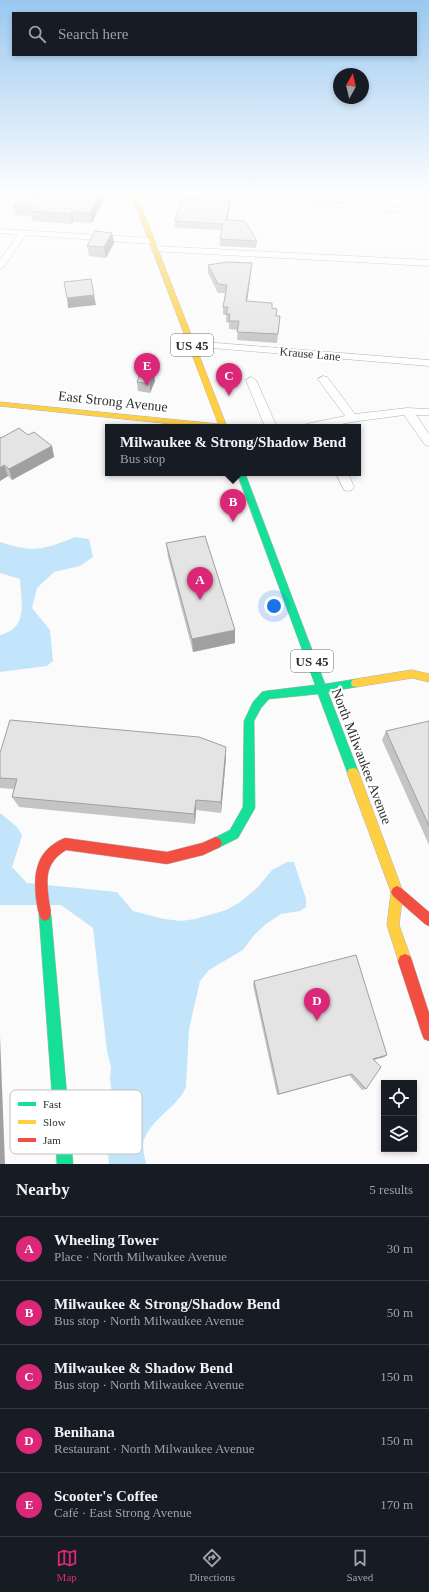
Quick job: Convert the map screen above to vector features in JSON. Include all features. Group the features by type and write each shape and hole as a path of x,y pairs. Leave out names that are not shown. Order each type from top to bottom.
{"main road":[{"name":"US 45","path":"155,247 223,424"},
{"name":"East Strong Avenue","path":"0,404 195,424"},
{"name":"North Milwaukee Avenue","path":"242,476 397,892 393,925 429,1034"},
{"path":"59,1090 42,884 42,866 51,852 65,844 167,858 203,849 234,834 249,808 249,721 256,705 266,695 322,689 412,674 429,678"},
{"name":"North Milwaukee Avenue","path":"397,892 429,920"},
{"path":"64,1154 65,1164"}],"street":[{"path":"0,266 13,247"},
{"path":"189,247 429,263"},
{"name":"Krause Lane","path":"192,344 429,363"},
{"path":"323,379 352,418"},
{"path":"251,380 270,424"},
{"path":"407,411 429,442"},
{"path":"328,424 352,418 407,411 429,412"},
{"path":"343,476 348,487"}],"water":[{"path":"75,537 89,539 93,557 80,566 54,572 37,588 32,608 50,630 53,661 47,666 0,672 0,635 9,632 16,627 22,605 20,579 0,573 0,542 30,549 55,545"},
{"path":"0,813 17,827 22,835 12,867 27,883 117,892 133,911 164,919 181,921 195,919 226,910 239,903 258,887 272,870 287,862 294,862 306,899 306,907 300,911 281,914 266,924 254,935 243,950 209,970 200,981 189,1029 186,1087 182,1095 156,1122 145,1136 143,1145 146,1164 109,1164 108,1154 142,1154 142,1090 111,1090 110,1079 111,1067 107,1051 93,928 61,905 0,905"}],"building":[{"path":"227,262 252,263 246,301 272,303 272,308 277,309 276,316 280,316 278,334 237,332 239,321 229,321 230,314 226,314 228,307 223,307 227,285 218,284 208,265"},
{"path":"91,279 94,295 67,298 64,282"},
{"path":"141,371 154,372 150,384 137,382"},
{"path":"19,428 28,435 34,432 52,446 9,469 4,465 0,468 0,437 1,438"},
{"path":"205,536 235,630 192,639 166,543"},
{"path":"10,720 199,737 226,747 221,802 196,800 194,814 12,797 17,779 0,778 0,753"},
{"path":"429,721 429,826 386,731"},
{"path":"356,955 387,1055 373,1059 381,1067 366,1089 352,1074 279,1094 254,981"}],"traffic: fast":[{"path":"242,476 353,773"},
{"path":"216,843 234,834 249,808 249,721 257,705 266,695 322,689 356,683"},
{"path":"45,915 59,1090"},
{"path":"64,1154 65,1164"}],"traffic: slow":[{"path":"154,247 222,424"},
{"path":"0,404 194,424"},
{"path":"356,683 412,674 429,678"},
{"path":"353,773 397,892 393,925 405,961"}],"traffic: jam":[{"path":"45,915 41,887 43,866 54,850 65,844 167,858 203,849 216,843"},
{"path":"397,892 429,920"},
{"path":"405,961 429,1034"}],"place":[{"name":"Scooter's Coffee","path":"147,386"},
{"name":"Milwaukee & Shadow Bend","path":"229,396"},
{"name":"Milwaukee & Strong/Shadow Bend","path":"233,522"},
{"name":"Wheeling Tower","path":"200,600"},
{"name":"Benihana","path":"317,1021"}]}
